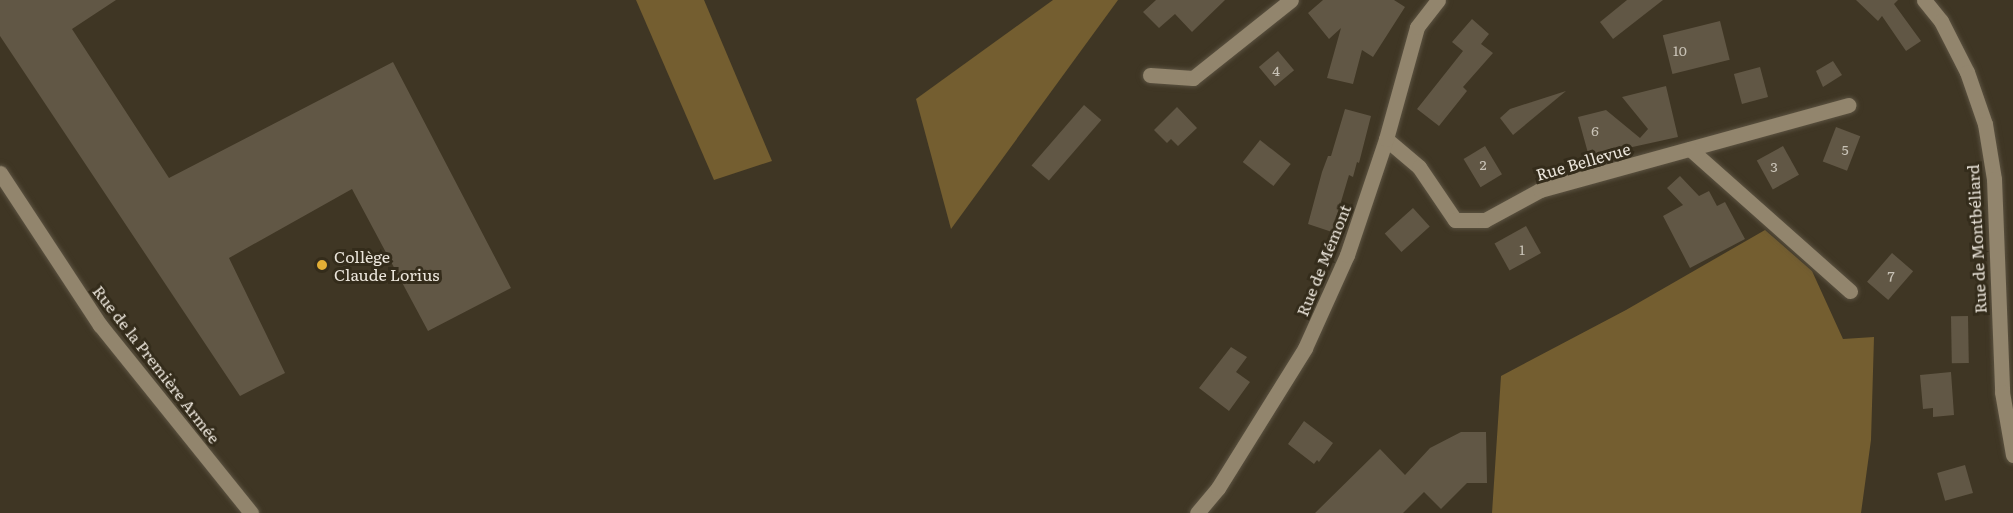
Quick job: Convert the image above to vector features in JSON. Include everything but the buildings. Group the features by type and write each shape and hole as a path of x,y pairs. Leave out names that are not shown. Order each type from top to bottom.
{"street":[{"path":"1150,75 1193,78 1291,0"},
{"name":"Rue de Mémont","path":"1197,513 1218,488 1305,348 1347,255 1386,139 1418,27 1438,0"},
{"name":"Rue de Montbéliard","path":"1924,0 1941,21 1967,72 1984,124 1994,179 2002,392 2013,455"},
{"name":"Rue Bellevue","path":"1386,139 1419,167 1455,220 1485,220 1540,190 1849,105"},
{"path":"1690,149 1850,291"},
{"name":"Rue de la Première Armée","path":"0,173 100,325 251,513"}],"shaded area":[{"path":"636,0 704,0 772,161 714,180"},
{"path":"1053,0 1118,0 951,229 916,99"},
{"path":"1765,230 1812,271 1843,339 1874,337 1871,440 1861,513 1492,513 1501,376 1626,310"}],"place":[{"name":"Collège Claude Lorius","path":"322,265"}]}
